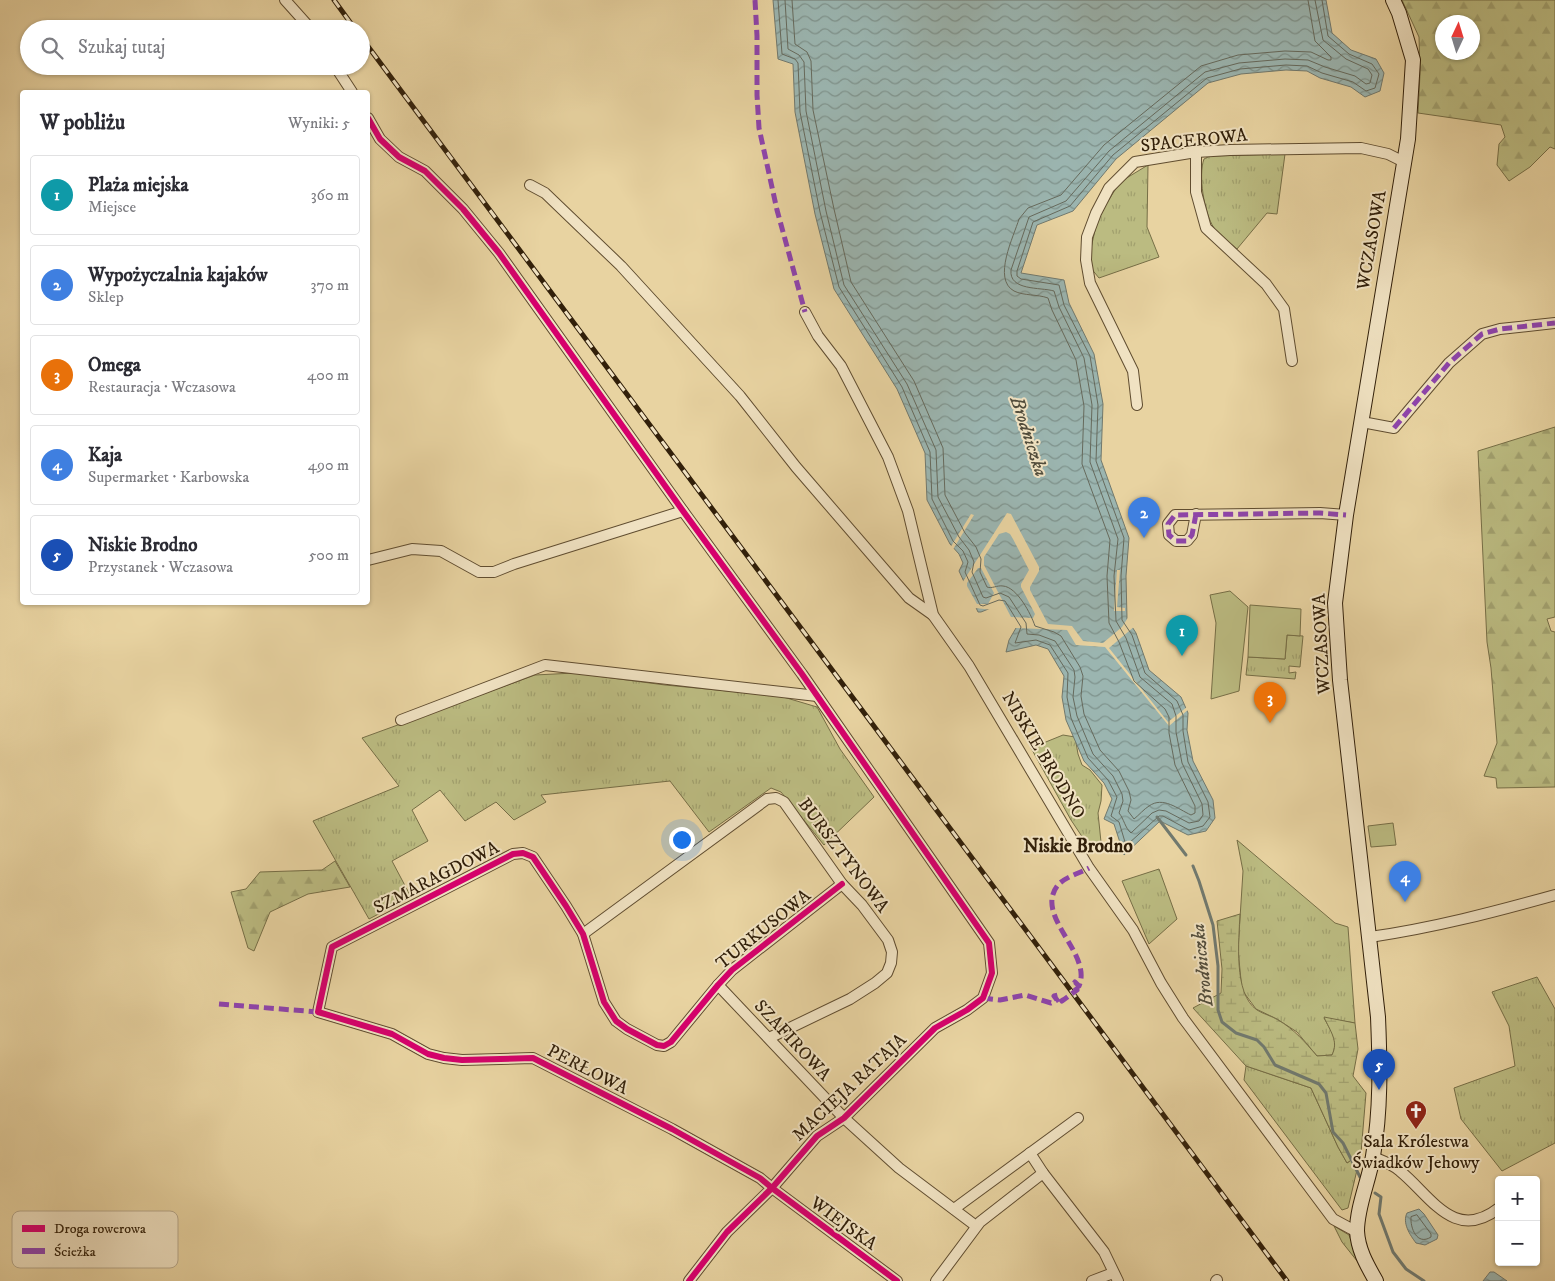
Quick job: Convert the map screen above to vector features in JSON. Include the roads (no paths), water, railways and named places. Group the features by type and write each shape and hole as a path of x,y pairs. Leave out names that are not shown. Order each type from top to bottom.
{"street":[{"path":"285,0 303,20"},
{"name":"WCZASOWA","path":"1357,1232 1373,1157 1379,1105 1380,1066 1378,1018 1336,640 1335,603 1346,515 1377,316 1408,138 1413,60 1400,13 1393,0"},
{"path":"341,75 351,90"},
{"path":"370,122 380,139 399,157 425,171 463,209 499,253 817,696"},
{"name":"SPACEROWA","path":"1137,405 1133,370 1090,283 1086,260 1088,237 1096,213 1109,188 1135,162 1196,152 1360,148 1388,154 1404,162"},
{"path":"1196,152 1196,192 1206,228 1266,284 1284,309 1292,361"},
{"path":"530,185 545,194 621,266 740,396 796,467 910,598 933,615"},
{"name":"NISKIE BRODNO","path":"805,312 818,336 841,366 888,458 908,510 933,615 969,666 1089,868 1132,930 1183,1018 1333,1219 1357,1232"},
{"path":"1362,422 1394,428 1450,363 1482,334 1500,329 1555,323"},
{"path":"370,560 412,549 431,550 440,551 479,572 494,572 683,511"},
{"path":"1196,514 1320,513 1346,515"},
{"path":"401,720 545,665 817,696"},
{"name":"MACIEJA RATAJA","path":"689,1281 727,1232 772,1188 817,1136 844,1118 935,1028 967,1010 983,998 992,974 990,943 817,696"},
{"name":"BURSZTYNOWA","path":"583,934 767,799 776,798 784,802 842,884 862,905 888,940 892,952 891,963 887,973 850,999 769,1038"},
{"name":"SZMARAGDOWA","path":"318,1012 332,947 513,854 523,853 533,857 583,934"},
{"name":"TURKUSOWA","path":"583,934 604,1002 609,1012 616,1021 627,1029 657,1045 664,1046 672,1042 732,970 842,884"},
{"path":"1370,937 1400,933 1485,914 1555,895"},
{"name":"SZAFIROWA","path":"718,985 844,1118 899,1168 976,1226"},
{"name":"PERŁOWA","path":"318,1012 392,1034 428,1054 444,1058 462,1060 533,1058 672,1129 760,1178 772,1188"},
{"path":"954,1209 1078,1118"},
{"path":"1030,1152 1043,1173 1100,1246 1115,1277 1092,1281"},
{"path":"1373,1157 1389,1163 1441,1210 1462,1221 1483,1217 1495,1210"},
{"path":"936,1281 976,1226 1043,1173"},
{"name":"WIEJSKA","path":"772,1188 897,1281"},
{"path":"1357,1232 1362,1256 1376,1281"}],"water":[{"name":"Niskie Brodno","path":"773,0 1326,0 1332,33 1351,50 1376,59 1384,73 1380,91 1365,97 1351,87 1320,78 1307,71 1286,70 1241,74 1208,83 1116,159 1073,211 1037,225 1021,273 1064,280 1069,303 1094,354 1103,404 1101,460 1129,538 1126,576 1127,619 1136,633 1149,670 1181,697 1188,713 1187,730 1193,761 1213,800 1215,818 1206,831 1188,835 1160,821 1124,855 1114,824 1104,819 1112,799 1104,783 1084,761 1066,720 1062,697 1064,676 1048,649 1036,645 1006,652 1009,640 1016,628 1001,604 978,612 959,571 963,563 959,554 950,544 927,500 925,453 897,389 834,289 815,214 795,112 793,64 778,59"},
{"path":"1419,1209 1438,1235 1437,1239 1425,1245 1416,1243 1409,1233 1405,1221 1407,1213"},
{"path":"1490,1272 1494,1272 1507,1281 1483,1281"}],"waterway":[{"name":"Brodniczka","path":"1157,817 1186,855"},
{"name":"Brodniczka","path":"1193,866 1213,925 1218,966 1218,1010 1222,1022 1236,1033 1257,1040 1264,1047 1275,1065 1319,1084 1326,1093 1333,1132 1343,1143 1360,1177"},
{"name":"Brodniczka","path":"1375,1193 1381,1197 1379,1214 1393,1252 1406,1269 1424,1281"}],"railway":[{"path":"334,0 348,20"},
{"path":"370,49 1287,1281"}],"place":[{"name":"Wypożyczalnia kajaków","path":"1144,538"},
{"name":"Plaża miejska","path":"1182,656"},
{"name":"Omega","path":"1270,723"},
{"name":"Kaja","path":"1405,902"},
{"name":"Niskie Brodno","path":"1379,1090"},
{"name":"Sala Królestwa Świadków Jehowy","path":"1416,1130"}],"district":[{"name":"Niskie Brodno","path":"1078,845"}]}
